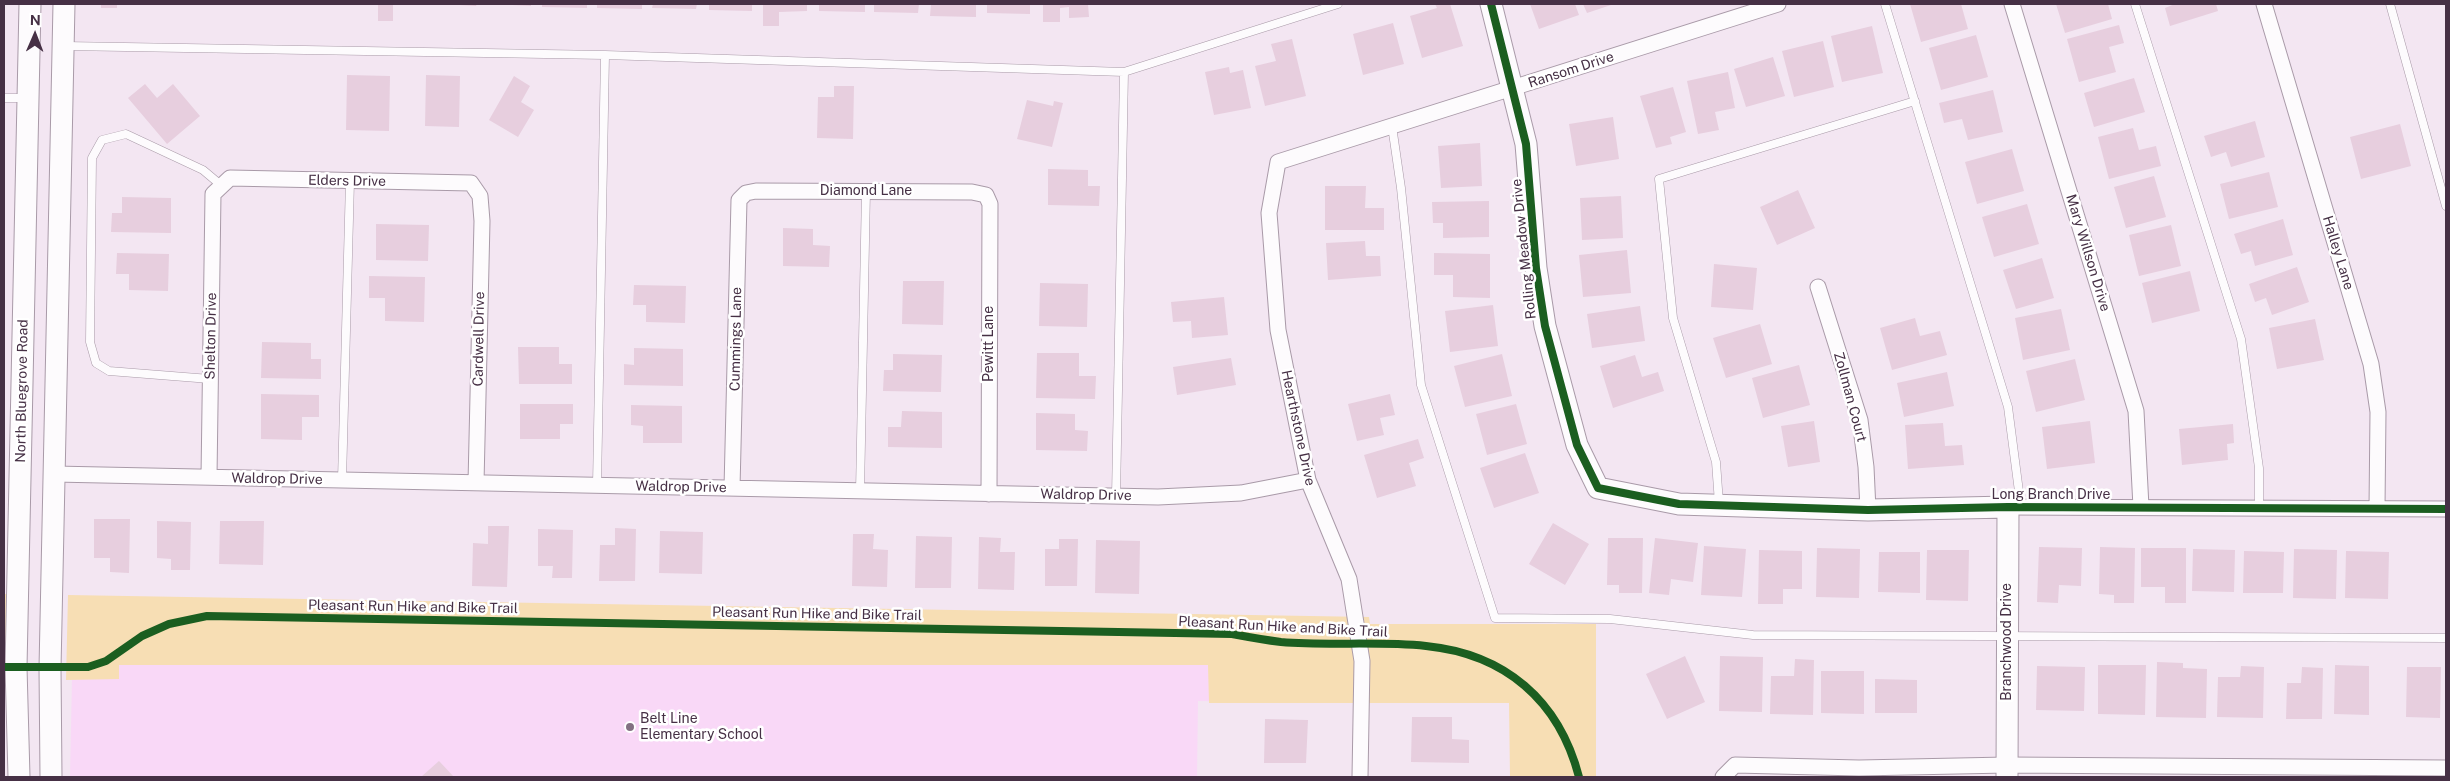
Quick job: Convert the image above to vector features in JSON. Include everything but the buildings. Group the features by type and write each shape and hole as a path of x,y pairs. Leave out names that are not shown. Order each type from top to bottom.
{"main road":[{"name":"North Bluegrove Road","path":"19,777 16,667 30,4"},
{"path":"51,777 50,668 64,4"},
{"name":"Rolling Meadow Drive","path":"1491,4 1526,144 1536,268 1545,326 1577,445 1598,488 1657,498"},
{"name":"Long Branch Drive","path":"1657,498 1679,504 1868,510 2014,507"},
{"name":"Branchwood Drive","path":"2007,771 2007,636 2014,507"}],"street":[{"name":"Ransom Drive","path":"1278,162 1778,4"},
{"name":"Mary Willson Drive","path":"2012,4 2136,411 2141,507"},
{"name":"Halley Lane","path":"2264,4 2371,364 2378,412 2377,508"},
{"name":"Hearthstone Drive","path":"1278,162 1269,213 1278,330 1308,480 1349,578 1362,661 1360,777"},
{"name":"Elders Drive","path":"217,190 230,178 471,183 480,196"},
{"name":"Shelton Drive","path":"209,477 210,379 217,190"},
{"name":"Diamond Lane","path":"746,192 972,192 986,196"},
{"name":"Cummings Lane","path":"732,488 739,200 746,192"},
{"name":"Cardwell Drive","path":"476,483 482,221 480,196"},
{"name":"Pewitt Lane","path":"986,196 990,204 989,494"},
{"name":"Zollman Court","path":"1818,287 1860,420 1865,452 1868,510"},
{"name":"Waldrop Drive","path":"54,474 1116,496 1241,493 1308,480"},
{"name":"Long Branch Drive","path":"2014,507 2446,509"},
{"path":"1722,777 1735,765 1859,772 2273,772 2446,768"}],"lane":[{"path":"63,46 605,55 1124,72 1338,4"},
{"path":"1885,4 2008,407 2014,507"},
{"path":"2134,4 2241,339 2259,468 2259,508"},
{"path":"2390,4 2446,206"},
{"path":"597,485 605,55"},
{"path":"1116,496 1124,72"},
{"path":"4,98 28,98"},
{"path":"1719,505 1716,462 1673,318 1659,179 1915,101"},
{"path":"1392,126 1401,188 1421,385 1495,618 1610,619 1753,635 2446,638"},
{"path":"210,379 109,372 96,363 90,342 92,158 102,140 126,134 203,170 217,190"},
{"path":"342,480 350,181"},
{"path":"860,491 866,191"}],"shaded area":[{"path":"4,594 8,594 4,687"},
{"path":"68,595 1369,617 1370,624 1596,624 1596,777 1510,777 1509,703 1209,703 1208,665 119,665 119,679 66,680"},
{"name":"Belt Line Elementary School","path":"73,627 1329,649 1325,703 1198,701 1197,777 70,777"}],"cycle path":[{"path":"1491,4 1526,144 1536,268 1545,326 1577,445 1598,488 1679,504 1868,510 2008,507 2446,509"},
{"name":"Pleasant Run Hike and Bike Trail","path":"4,667 88,667 106,661 142,636 169,624 207,616 1232,634 1299,643 1426,646 1454,651 1480,659 1504,671 1525,686 1543,704 1558,725 1570,750 1579,777"}],"place":[{"name":"Belt Line Elementary School","path":"630,727"}]}
